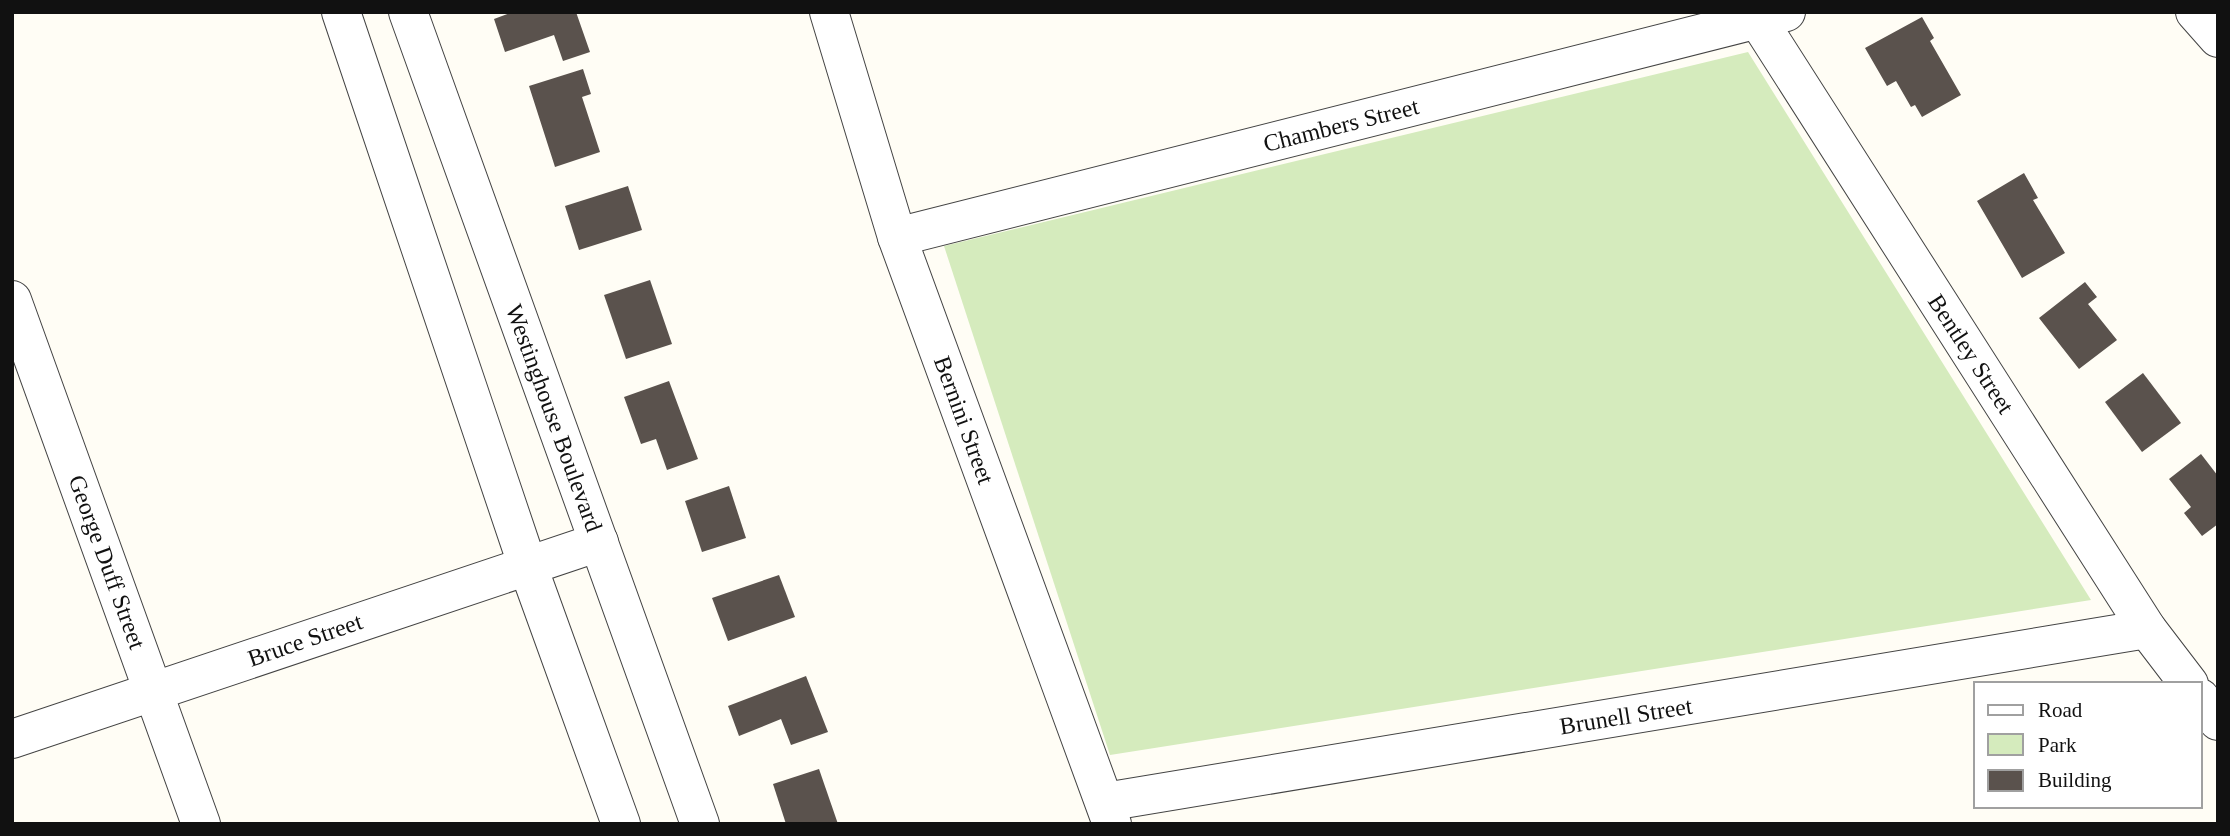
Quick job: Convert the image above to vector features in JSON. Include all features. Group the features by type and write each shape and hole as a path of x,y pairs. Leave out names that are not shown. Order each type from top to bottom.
{"street":[{"path":"341,12 527,564 621,824"},
{"name":"Westinghouse Boulevard","path":"408,12 700,824"},
{"name":"Bernini Street","path":"829,12 897,237 1108,813"},
{"path":"2195,12 2218,38"},
{"name":"Chambers Street","path":"897,237 1772,16"},
{"name":"Bentley Street","path":"1772,16 2147,629 2187,682"},
{"name":"George Duff Street","path":"12,300 201,824"},
{"name":"Bruce Street","path":"12,739 599,542"},
{"name":"Brunell Street","path":"1108,813 2147,629"},
{"path":"2202,701 2218,721"}],"green space":[{"path":"1748,52 2091,600 1110,755 944,246"}],"building":[{"path":"513,12 576,12 590,52 563,61 554,35 505,52 494,19"},
{"path":"1922,17 1934,38 1930,41 1961,95 1922,117 1915,105 1911,107 1896,81 1887,86 1865,48"},
{"path":"583,69 591,94 582,97 600,152 555,167 529,86"},
{"path":"2024,173 2038,198 2033,200 2065,253 2022,278 1977,201"},
{"path":"628,186 642,230 579,250 565,206"},
{"path":"650,280 672,344 626,359 604,295"},
{"path":"2085,282 2097,297 2088,304 2117,340 2079,369 2039,318"},
{"path":"2143,373 2181,423 2142,452 2105,402"},
{"path":"669,381 698,459 667,470 656,439 641,444 624,397"},
{"path":"2201,454 2218,476 2218,524 2202,536 2184,513 2191,507 2169,479"},
{"path":"729,486 746,538 702,552 685,501"},
{"path":"779,575 795,617 728,641 712,598"},
{"path":"806,676 828,732 791,745 781,719 739,736 728,706"},
{"path":"819,769 838,824 786,824 773,784"}]}
